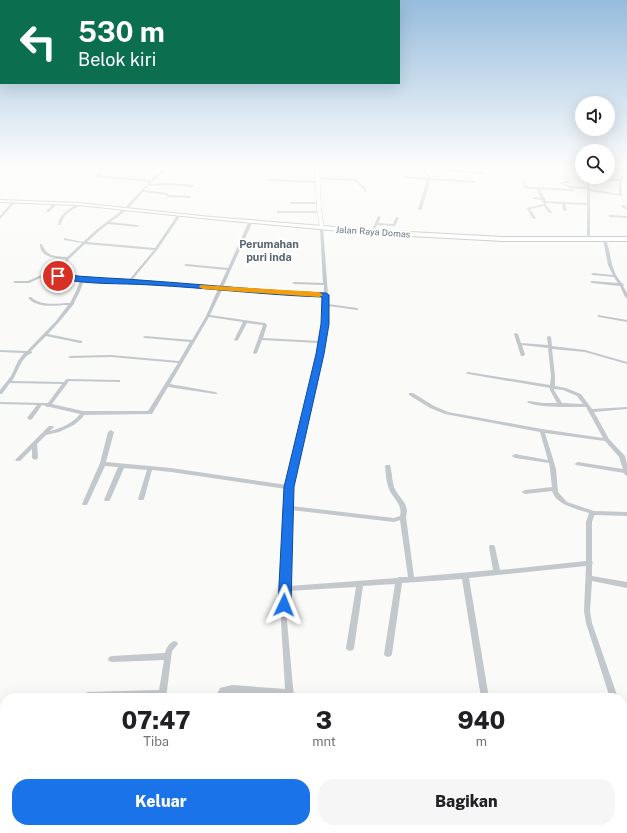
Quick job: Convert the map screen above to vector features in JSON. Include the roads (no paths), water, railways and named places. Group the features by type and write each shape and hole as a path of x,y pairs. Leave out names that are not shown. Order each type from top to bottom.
{"highway":[{"name":"Jalan Raya Domas","path":"78,204 251,222 373,232 503,239 627,239"}],"main road":[{"path":"319,204 322,228"}],"street":[{"path":"0,218 12,204"},
{"path":"48,211 56,204"},
{"path":"59,224 63,214 81,204"},
{"path":"58,276 58,273 67,259 130,204"},
{"path":"420,209 422,204"},
{"path":"534,218 528,208 540,204"},
{"path":"546,204 550,212"},
{"path":"563,204 565,210"},
{"path":"588,204 588,240"},
{"path":"623,206 627,209"},
{"path":"278,212 319,212"},
{"path":"130,281 156,249 179,215"},
{"path":"610,216 627,217"},
{"path":"373,232 379,217"},
{"path":"376,224 394,225 397,218"},
{"path":"0,403 41,404 83,413 150,413 208,316 251,222"},
{"path":"107,223 137,226"},
{"path":"289,693 284,621 289,487 313,390 322,342 326,295 322,228"},
{"path":"65,239 84,243 156,249"},
{"path":"604,240 608,250 609,266 622,285 627,297"},
{"path":"41,245 44,251 50,256 67,259"},
{"path":"186,266 229,269"},
{"path":"593,274 616,276"},
{"path":"15,282 31,282 39,277 58,276 82,280 130,281 326,295"},
{"path":"0,393 23,357 30,352 46,335 72,304 80,291 82,280"},
{"path":"592,282 622,285"},
{"path":"294,283 325,284"},
{"path":"30,298 33,301 42,304 72,304"},
{"path":"325,305 357,308"},
{"path":"208,316 264,324 265,325 254,353"},
{"path":"599,316 627,321"},
{"path":"236,340 246,321"},
{"path":"516,334 523,355"},
{"path":"46,335 80,342"},
{"path":"145,337 193,341"},
{"path":"549,337 552,390 560,405"},
{"path":"260,339 322,342"},
{"path":"520,344 585,352 627,363"},
{"path":"0,351 30,352"},
{"path":"70,357 107,356 181,362"},
{"path":"468,373 553,387 574,392 584,400 607,440 622,456 627,472 578,464"},
{"path":"48,406 68,380 118,381"},
{"path":"8,382 65,383"},
{"path":"167,385 215,393"},
{"path":"411,394 432,407 447,413 542,431 607,440"},
{"path":"529,402 589,409 627,408"},
{"path":"30,418 41,404"},
{"path":"47,432 59,430 73,423 80,418 83,413"},
{"path":"18,460 51,427"},
{"path":"542,431 551,462 555,493 565,503 594,513 627,514"},
{"path":"85,504 103,463 111,432"},
{"path":"34,444 35,458"},
{"path":"515,456 551,462"},
{"path":"103,463 171,470 289,487"},
{"path":"107,500 122,465"},
{"path":"388,466 392,489 402,501 411,580"},
{"path":"141,499 150,468"},
{"path":"525,492 554,489"},
{"path":"288,508 394,520 403,517"},
{"path":"594,513 590,515 589,522 590,563 587,611 589,623 612,693"},
{"path":"492,547 497,573"},
{"path":"285,589 465,576 590,563"},
{"path":"465,576 484,693"},
{"path":"589,578 627,585"},
{"path":"388,654 399,580"},
{"path":"350,648 360,583"},
{"path":"162,693 168,656 171,646 174,644"},
{"path":"112,659 168,656"},
{"path":"222,693 232,689 265,693"}],"district":[{"name":"Perumahan puri inda","path":"269,250"}]}
